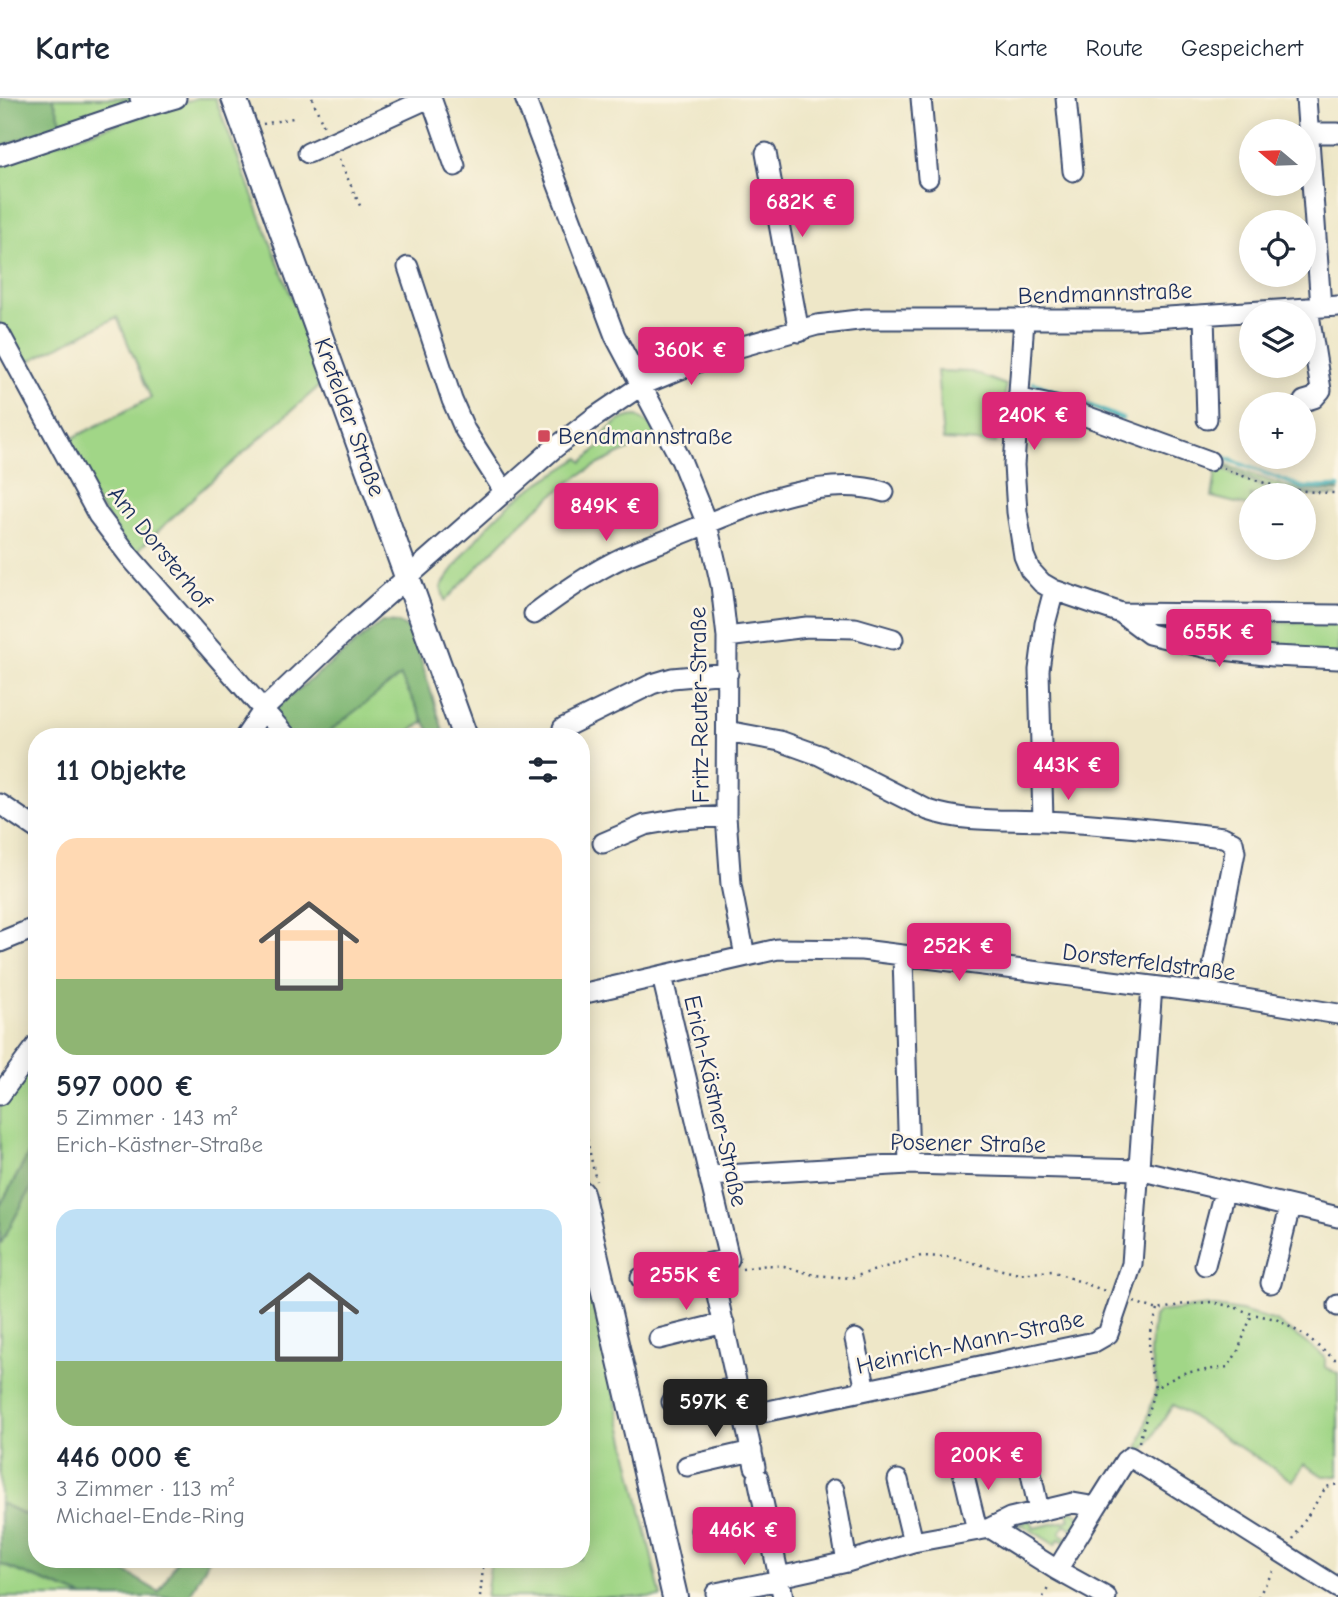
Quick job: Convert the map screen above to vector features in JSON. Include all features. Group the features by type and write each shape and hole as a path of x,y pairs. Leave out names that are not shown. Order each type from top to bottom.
{"main road":[{"name":"Krefelder Straße","path":"234,98 462,728"},
{"path":"590,1232 675,1597"}],"street":[{"path":"0,156 142,103 176,98"},
{"path":"308,153 430,98 455,166"},
{"name":"Fritz-Reuter-Straße","path":"525,98 615,336 681,460 707,524 721,585 727,637 726,816 731,885 745,956"},
{"path":"921,98 928,178"},
{"path":"1066,98 1073,171"},
{"path":"1306,98 1307,119"},
{"path":"1316,142 1338,133"},
{"path":"766,153 799,332"},
{"path":"1312,196 1322,307 1321,390 1316,396"},
{"path":"408,267 452,400 465,430 504,491"},
{"name":"Bendmannstraße","path":"251,728 264,709 344,633 409,579 504,491 592,419 642,385 722,352 817,325 866,319 1136,319 1322,307"},
{"path":"1204,314 1207,418"},
{"path":"1024,320 1014,465 1017,512 1024,556 1030,570 1042,583 1054,590 1121,613 1149,634 1208,648 1273,656 1338,659"},
{"name":"Am Dorsterhof","path":"0,334 98,515 130,557 280,728"},
{"path":"1017,398 1064,408 1209,461"},
{"path":"534,614 610,563 763,503 820,488 848,485 884,492"},
{"path":"1043,821 1039,670 1045,624 1054,590"},
{"path":"1121,613 1338,615"},
{"path":"727,637 807,628 855,628 893,639"},
{"path":"563,728 652,684 673,678 728,673"},
{"path":"727,732 780,741 819,755 944,816 960,819 1128,826 1223,837 1233,842 1235,852 1208,993"},
{"path":"0,804 28,823"},
{"path":"603,843 645,825 726,816"},
{"path":"0,942 28,931"},
{"name":"Dorsterfeldstraße","path":"590,992 778,949 862,950 1208,993 1338,1014"},
{"path":"903,956 909,1164"},
{"name":"Erich-Kästner-Straße","path":"662,976 729,1259 710,1263"},
{"name":"Heinrich-Mann-Straße","path":"744,1416 1094,1342 1108,1335 1132,1264 1152,986"},
{"path":"0,1095 28,1057"},
{"name":"Posener Straße","path":"709,1176 909,1164 1139,1170 1338,1217"},
{"path":"1205,1265 1224,1192"},
{"path":"1271,1283 1290,1207"},
{"path":"641,1278 710,1263 781,1585"},
{"path":"659,1339 724,1323"},
{"path":"855,1339 866,1390"},
{"path":"672,1402 738,1387"},
{"path":"1025,1445 1039,1511"},
{"path":"1057,1570 1130,1457 1338,1588"},
{"path":"961,1463 984,1529 1106,1597"},
{"path":"687,1466 755,1465"},
{"path":"898,1480 913,1542"},
{"path":"834,1490 847,1562"},
{"path":"716,1593 781,1585 913,1542 984,1529 1010,1518 1073,1503 1096,1507"},
{"path":"701,1530 766,1515"}],"path":[{"path":"260,125 293,118"},
{"path":"1209,461 1244,477 1279,488 1338,493"},
{"path":"710,1263 742,1269 767,1265 784,1266 814,1275 850,1278 920,1256 949,1257 1019,1274 1052,1271 1158,1310 1211,1302 1276,1319 1304,1335 1334,1359 1338,1359"},
{"path":"1130,1457 1138,1444 1154,1388 1149,1364 1149,1333 1158,1310"},
{"path":"1154,1388 1183,1373 1228,1367 1238,1351 1252,1314"},
{"path":"1258,1597 1326,1487 1338,1484"},
{"path":"480,1597 483,1568"}],"green space":[{"path":"0,98 53,98 62,124 0,147"},
{"path":"53,98 131,98 132,101 62,124"},
{"path":"197,98 215,98 324,382 198,493 133,555 59,445 151,398 117,317 18,367 0,334 0,161"},
{"path":"937,371 972,372 1006,385 1002,423 998,424 996,443 943,440"},
{"path":"637,416 648,423 658,436 599,464 561,488 509,534 445,601 441,587 494,519 515,500 579,458 583,462 604,442 601,438 612,426 626,418"},
{"path":"1218,462 1275,483 1260,483"},
{"path":"1217,467 1254,483 1239,483 1239,504 1212,497"},
{"path":"1316,489 1338,490 1316,492"},
{"path":"382,622 399,623 412,631 442,728 428,728 400,676 334,728 284,728 272,711"},
{"path":"1295,622 1338,623 1338,656 1250,650 1151,626 1221,626"},
{"path":"400,675 424,722 414,728 333,728"},
{"path":"28,1060 28,1155 0,1206 0,1101"},
{"path":"28,1155 28,1194 0,1245 0,1206"},
{"path":"28,1194 28,1516 0,1503 0,1245"},
{"path":"590,1289 661,1597 486,1597 490,1568 590,1568"},
{"path":"1209,1306 1241,1311 1276,1321 1325,1357 1325,1368 1338,1374 1338,1476 1323,1476 1304,1464 1293,1481 1173,1405 1141,1455 1137,1453 1157,1386 1150,1353 1154,1317 1159,1312"},
{"path":"0,1503 28,1516 28,1568 119,1568 159,1592 173,1568 204,1568 189,1597 84,1597 0,1564"},
{"path":"1068,1511 1081,1516 1073,1529 1065,1524 1060,1533 1068,1538 1065,1542 1059,1539 1055,1545 1021,1524 1014,1532 1007,1528 1031,1520 1034,1528 1070,1520"},
{"path":"0,1564 84,1597 0,1597"}],"waterway":[{"path":"1034,383 1122,419"},
{"path":"1212,453 1304,488 1338,487"}],"place":[{"name":"Bendmannstraße","path":"544,436"}]}
